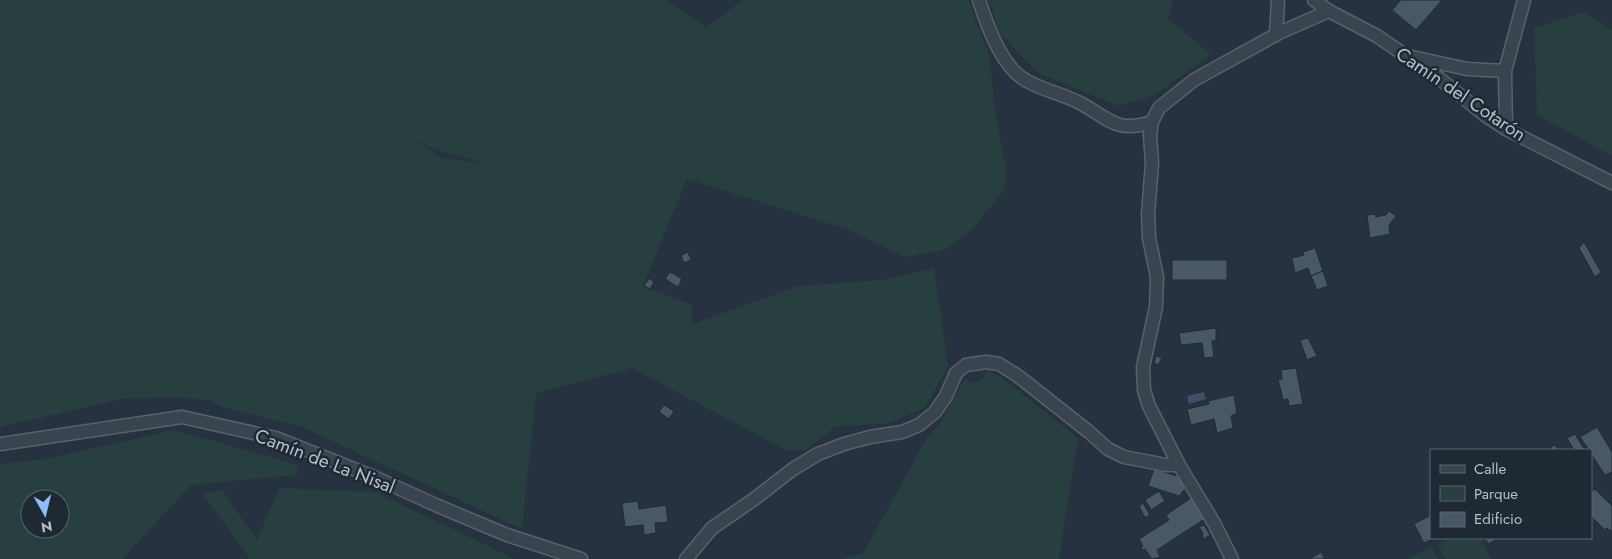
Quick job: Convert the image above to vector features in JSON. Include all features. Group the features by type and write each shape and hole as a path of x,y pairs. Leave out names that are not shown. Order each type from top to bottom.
{"street":[{"path":"979,0 987,26 1005,60 1025,80 1078,102 1108,121 1120,126 1134,126 1152,122"},
{"path":"1276,34 1278,0"},
{"name":"Camín del Cotarón","path":"1314,0 1329,11 1377,36 1440,79 1486,116 1506,129 1612,183"},
{"path":"1506,129 1506,71 1524,0"},
{"path":"1232,559 1214,524 1179,465 1149,406 1144,390 1143,367 1156,307 1157,277 1149,238 1148,214 1152,163 1150,135 1152,122 1159,108 1194,80 1276,34 1329,11"},
{"path":"1404,55 1467,69 1506,71"},
{"path":"686,559 712,528 754,500 792,469 818,454 844,444 870,437 902,432 919,425 935,412 946,396 956,374 966,365 986,362 999,364 1018,376 1108,449 1124,457 1166,466 1179,465"},
{"name":"Camín de La Nisal","path":"0,444 182,417 276,438 374,477 507,535 581,559"}],"green space":[{"path":"0,0 666,0 706,27 743,0 969,0 990,57 994,104 1007,176 1002,193 972,229 945,250 905,257 847,229 687,179 643,286 692,305 692,324 798,286 881,280 934,268 948,366 925,408 886,424 836,426 806,450 786,450 632,368 536,393 522,529 302,427 221,407 209,400 176,398 122,399 0,427","holes":["414,140 444,152 485,163 442,158"]},
{"path":"989,0 1173,0 1168,19 1211,54 1155,95 1119,106 1040,74 999,32"},
{"path":"1584,12 1612,30 1612,156 1537,115 1534,28"},
{"path":"988,371 1002,378 1078,438 1059,559 840,559 863,554 926,439 941,422 965,379 972,383 979,382"},
{"path":"175,430 298,465 297,475 191,485 122,559 0,559 0,464 45,459"},
{"path":"279,488 375,492 515,559 250,559 203,494 222,490 257,540"},
{"path":"1449,539 1481,539 1491,559 1445,559 1437,544"},
{"path":"1432,547 1438,559 1407,559"}],"water":[{"path":"1204,392 1206,399 1189,404 1187,396"}],"building":[{"path":"1401,0 1442,0 1416,30 1392,10"},
{"path":"1389,211 1396,216 1389,225 1390,234 1370,238 1367,215 1375,214 1376,217 1386,215"},
{"path":"1584,242 1601,272 1595,277 1579,248"},
{"path":"1315,248 1323,271 1311,276 1308,268 1295,273 1292,258 1304,255 1303,252"},
{"path":"688,252 691,260 684,263 681,255"},
{"path":"1172,260 1227,260 1227,280 1172,280"},
{"path":"1323,271 1328,286 1317,290 1311,276"},
{"path":"670,272 682,279 678,287 665,279"},
{"path":"649,278 654,282 650,289 644,286"},
{"path":"1216,328 1216,341 1212,341 1214,357 1204,358 1202,343 1181,345 1179,333"},
{"path":"1308,338 1317,356 1307,360 1300,340"},
{"path":"1156,356 1162,358 1158,365 1154,363"},
{"path":"1296,368 1303,404 1289,406 1288,399 1283,400 1278,379 1282,379 1281,370"},
{"path":"1234,395 1237,413 1231,416 1233,428 1217,433 1214,419 1191,425 1187,409 1209,404 1208,401"},
{"path":"664,405 674,411 669,419 659,412"},
{"path":"1597,427 1612,452 1612,472 1605,475 1592,456 1592,449 1588,449 1580,437"},
{"path":"1575,434 1584,449 1573,449 1567,438"},
{"path":"1554,445 1559,449 1549,449"},
{"path":"1154,469 1180,477 1188,485 1179,496 1148,486"},
{"path":"1595,489 1612,506 1612,532 1607,528 1605,530 1592,517 1592,492"},
{"path":"1159,491 1165,501 1151,510 1145,500"},
{"path":"1191,498 1194,503 1196,502 1206,518 1157,550 1160,557 1152,559 1145,549 1141,548 1143,546 1139,539 1169,520 1166,515"},
{"path":"638,501 639,509 666,505 668,522 655,523 656,533 644,535 643,525 625,527 622,503"},
{"path":"1143,503 1150,515 1145,518 1139,506"},
{"path":"1430,516 1430,539 1432,539 1424,543 1414,524"},
{"path":"1204,525 1210,535 1204,539 1199,527"},
{"path":"1486,539 1497,539 1488,544"},
{"path":"1321,552 1325,559 1310,559"}]}
